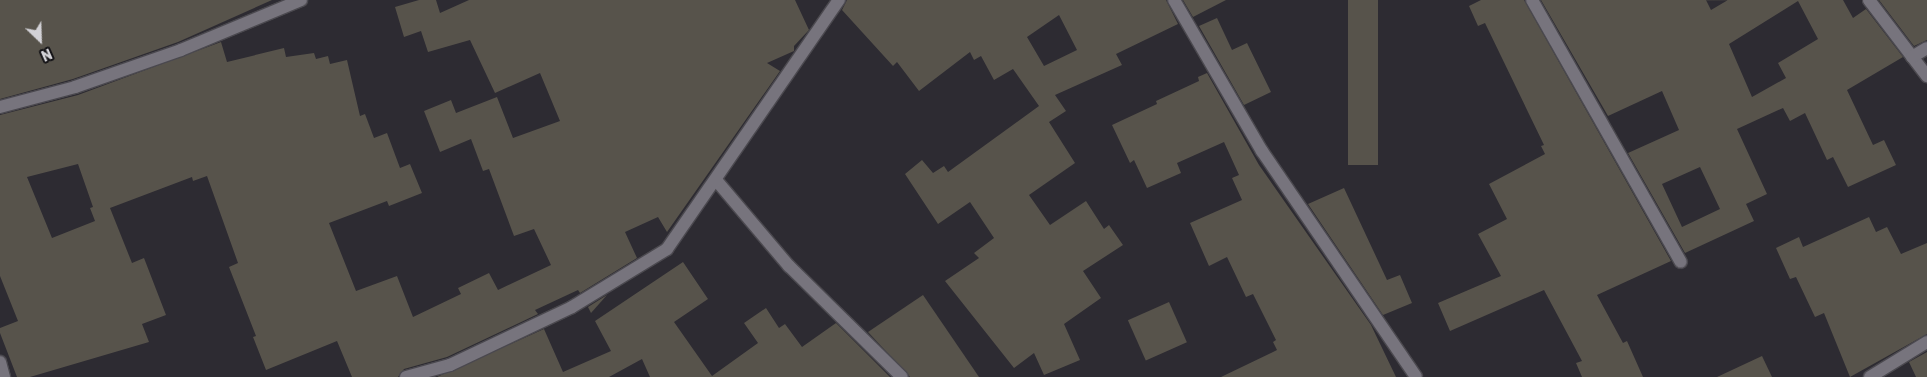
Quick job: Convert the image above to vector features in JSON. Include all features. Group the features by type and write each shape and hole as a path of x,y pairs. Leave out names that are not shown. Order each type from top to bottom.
{"street":[{"path":"0,107 84,84 182,50 301,0"},
{"path":"406,377 450,365 572,307 667,249 839,0"},
{"path":"1174,0 1262,151 1416,377"},
{"path":"1532,0 1681,262"},
{"path":"1869,0 1927,76"},
{"path":"1912,57 1927,48"},
{"path":"716,180 789,266 902,377"},
{"path":"1870,377 1927,342"},
{"path":"0,362 4,377"}],"building":[{"path":"0,0 272,0 178,42 73,79 0,99"},
{"path":"419,0 436,0 440,13 469,0 795,0 809,30 794,46 794,51 767,63 780,71 667,232 658,217 625,232 637,258 580,293 578,290 535,310 538,314 447,357 404,369 398,377 352,377 337,341 266,370 253,337 256,336 229,267 238,263 207,176 193,181 192,177 110,208 132,263 144,258 166,315 142,324 149,342 30,377 17,377 0,333 0,328 18,321 0,276 0,115 78,95 221,42 227,62 284,48 286,57 314,53 316,59 328,56 330,64 347,60 360,116 365,114 374,138 387,133 400,168 410,164 422,193 389,206 387,201 329,223 356,291 397,276 413,317 461,294 458,288 489,273 498,290 551,265 534,229 514,236 489,169 483,171 471,139 440,152 424,111 451,100 456,113 497,97 513,138 560,121 540,73 495,93 470,40 428,52 421,31 404,37 395,7","holes":["78,164 93,207 90,208 95,221 52,238 27,177"]},
{"path":"847,0 1166,0 1178,24 1116,54 1122,65 1055,95 1066,111 1049,122 1075,163 1029,195 1050,225 1086,201 1104,229 1109,225 1123,245 1083,271 1101,298 1064,324 1080,360 1044,375 1034,353 1014,368 945,281 979,258 974,253 994,238 970,202 938,224 905,174 922,160 933,173 944,166 948,172 1039,106 1013,69 994,80 981,56 974,60 970,52 919,91 897,62 893,66 842,10","holes":["1059,15 1077,50 1044,66 1027,37"]},
{"path":"1183,0 1226,0 1193,17"},
{"path":"1348,0 1378,0 1378,165 1348,165"},
{"path":"1481,0 1524,0 1671,261 1597,295 1623,343 1627,341 1643,377 1582,377 1576,363 1582,361 1544,290 1450,331 1438,303 1501,276 1478,234 1507,219 1489,184 1545,154 1541,146 1544,145 1485,23 1478,26 1469,6"},
{"path":"1541,0 1706,0 1711,10 1728,0 1843,0 1853,18 1866,9 1903,57 1847,90 1873,145 1884,140 1896,165 1848,187 1833,157 1827,160 1805,113 1790,121 1783,108 1737,129 1767,194 1746,204 1754,221 1685,253 1628,153 1679,130 1662,91 1608,116","holes":["1798,1 1818,39 1778,63 1786,78 1752,97 1729,44","1700,167 1720,209 1682,227 1662,184"]},
{"path":"1879,0 1927,0 1927,40 1914,46"},
{"path":"1217,18 1232,50 1247,43 1271,92 1244,105 1199,26"},
{"path":"1207,73 1259,165 1371,325 1396,377 1221,377 1277,350 1273,342 1276,340 1253,294 1246,297 1227,257 1209,266 1190,223 1242,200 1232,178 1239,175 1224,142 1177,163 1181,173 1147,188 1134,160 1130,163 1112,125 1157,104 1156,101 1199,81 1198,77"},
{"path":"1344,188 1387,280 1400,275 1412,303 1383,315 1308,204"},
{"path":"1869,217 1876,232 1887,227 1901,254 1927,243 1927,334 1850,377 1824,313 1815,317 1796,277 1790,279 1776,248 1799,237 1803,247"},
{"path":"683,262 708,299 674,322 712,376 758,343 744,323 766,308 779,328 785,324 802,347 836,323 890,377 650,377 642,359 609,377 437,377 544,329 563,372 611,351 595,321"},
{"path":"607,295 591,313 588,307"},
{"path":"923,295 979,377 910,377 868,332"},
{"path":"1169,302 1187,342 1146,360 1128,320"},
{"path":"1927,352 1927,377 1916,377 1909,362"},
{"path":"1762,356 1772,377 1717,377"}]}
